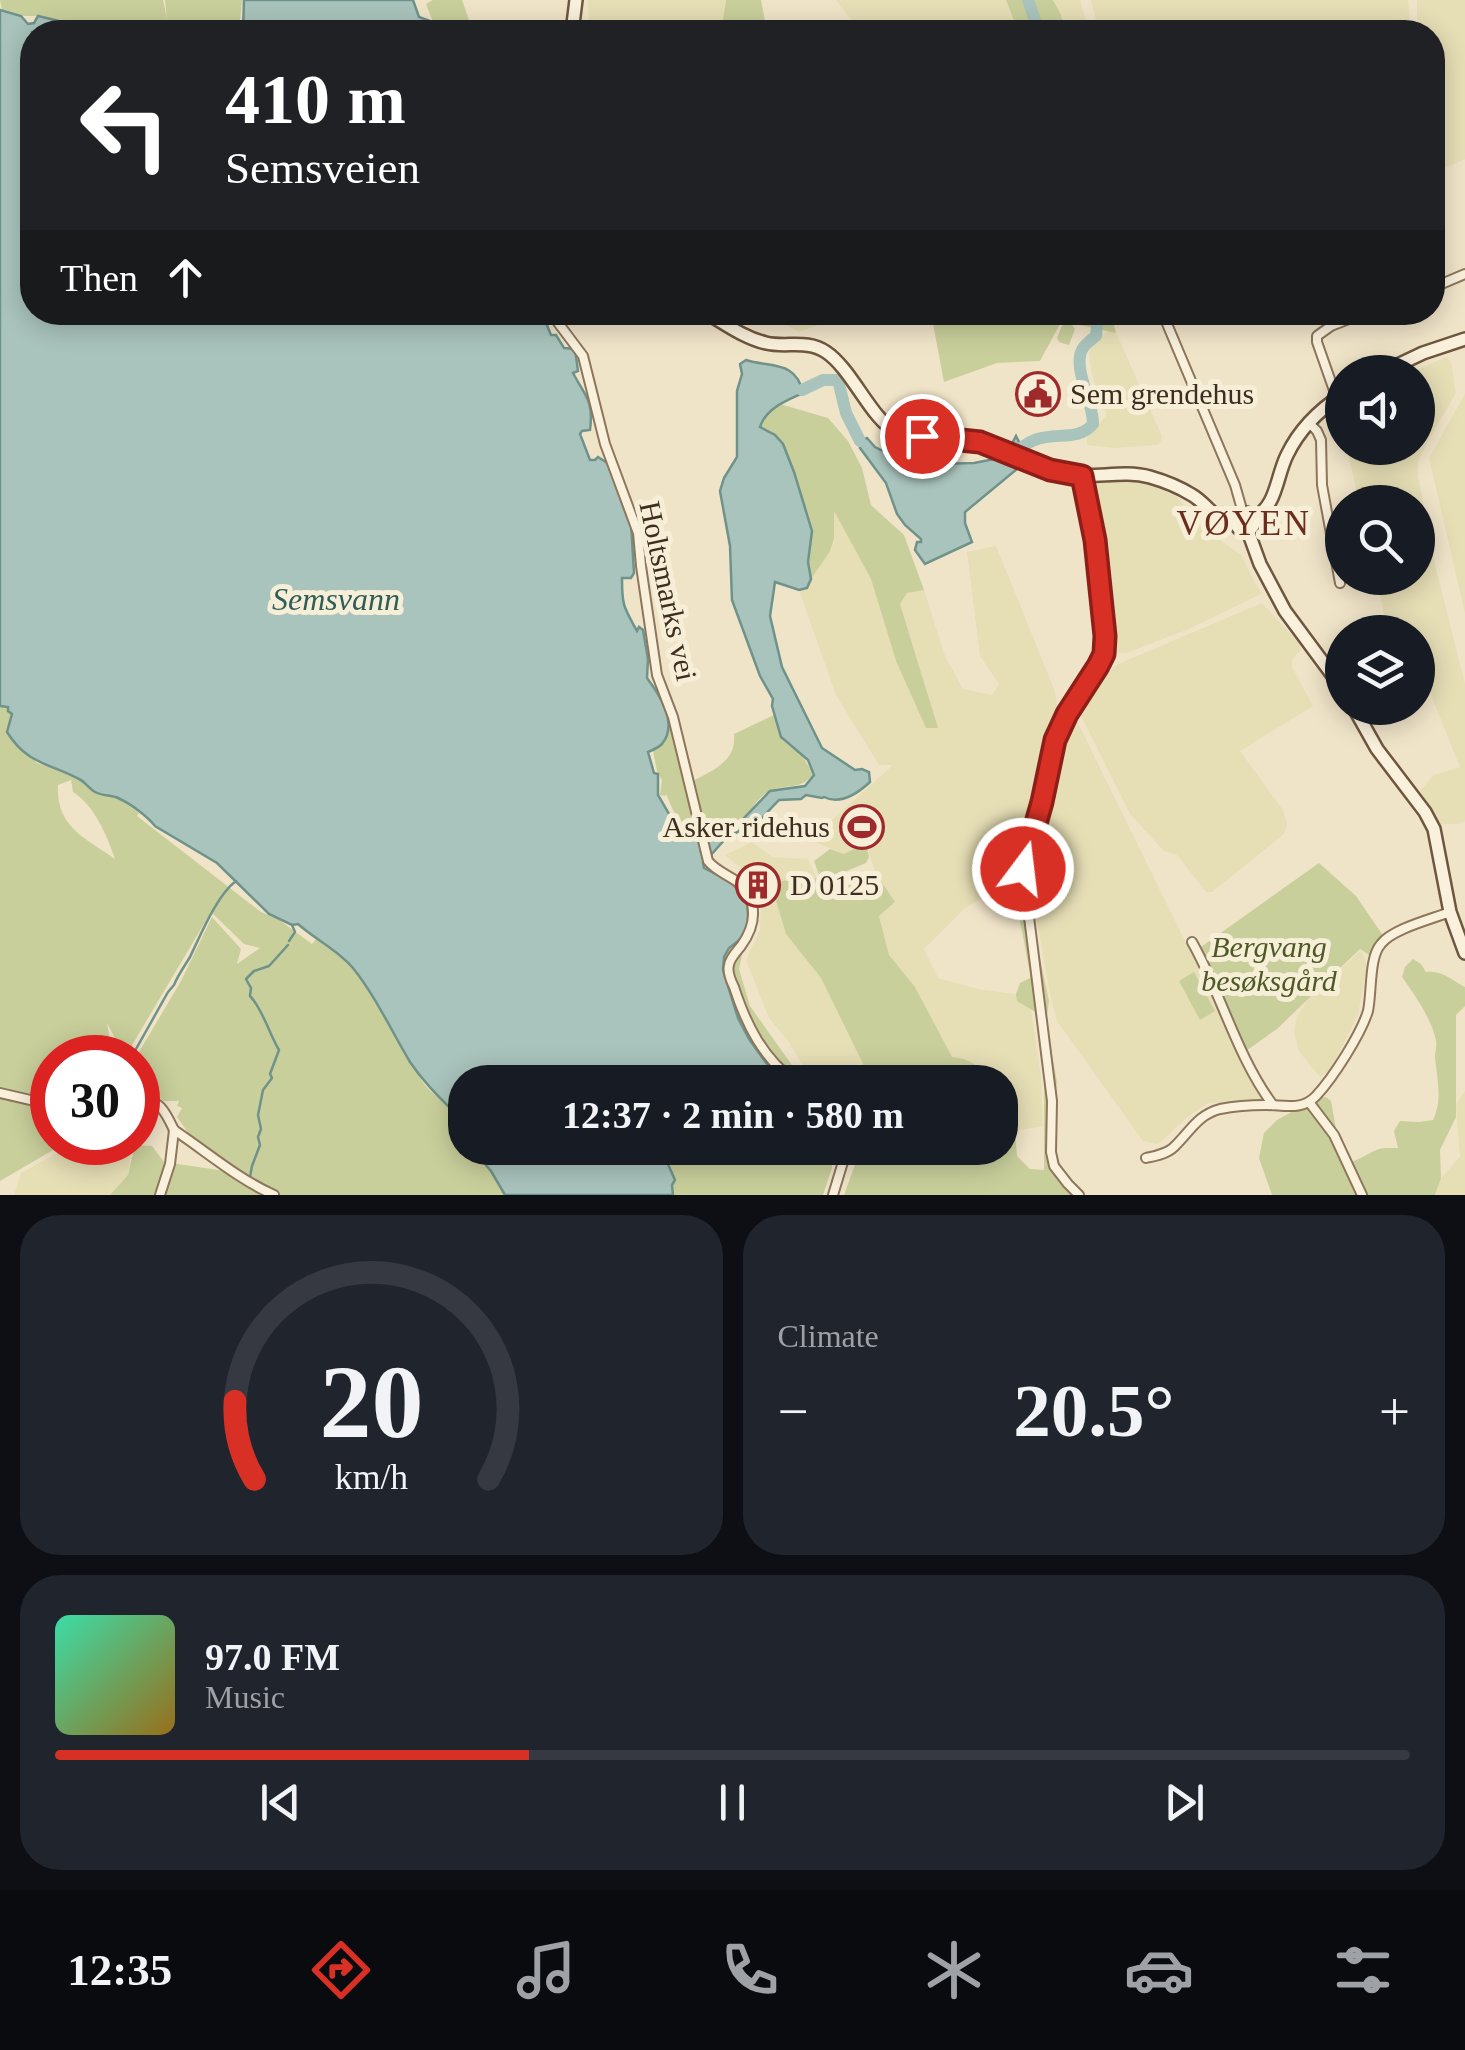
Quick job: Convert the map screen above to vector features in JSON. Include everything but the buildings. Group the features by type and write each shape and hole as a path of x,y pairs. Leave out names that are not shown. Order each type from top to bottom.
{"main road":[{"path":"728,325 758,341 825,351 892,429 970,440 1063,473 1149,477 1197,498 1224,522 1266,510 1288,454 1309,423 1325,410"},
{"path":"1419,355 1465,339"},
{"path":"1244,518 1240,530 1248,531 1284,611 1325,665"},
{"path":"1364,725 1434,829 1450,912 1465,953"}],"street":[{"name":"Holtsmarks vei","path":"563,325 583,356 605,444 638,534 657,675 674,717 708,861 748,892 753,920 730,962 730,976 745,1020 777,1065"},
{"path":"1168,325 1235,484 1244,518"},
{"path":"1325,361 1317,336 1334,325"},
{"path":"1309,423 1321,440 1325,501"},
{"path":"1079,1195 1054,1166 1051,1152 1052,1100 1023,869 1055,740 1104,654 1095,540 1082,476"},
{"path":"1146,1158 1170,1152 1209,1113 1273,1105 1286,1108 1310,1102 1324,1087 1365,1020 1377,948 1394,934 1450,912"},
{"path":"1192,942 1273,1105"},
{"path":"0,1093 30,1100"},
{"path":"1310,1102 1334,1135 1362,1195"},
{"path":"160,1106 174,1130 274,1195"},
{"path":"160,1195 170,1164 174,1130"},
{"path":"833,1195 842,1165"}],"shaded area":[{"path":"588,0 726,0 723,20 589,20"},
{"path":"836,0 1006,0 1014,20 851,20"},
{"path":"1053,0 1080,0 1086,20 1062,20"},
{"path":"1091,0 1408,0 1410,20 1096,20"},
{"path":"1417,0 1465,0 1465,159 1445,168 1445,20 1417,20"},
{"path":"786,325 818,325 799,332"},
{"path":"1110,330 1116,333 1162,436 1157,445 1087,445 1087,436 1106,416 1092,376 1089,353 1098,337"},
{"path":"1446,357 1451,362 1456,393 1435,429 1435,362"},
{"path":"1465,394 1465,613 1431,465 1435,465 1435,447"},
{"path":"1351,465 1418,465 1420,485 1355,485"},
{"path":"1124,480 1151,484 1177,497 1198,524 1241,555 1261,594 1189,629 1126,653 1115,652 1111,647 1090,489 1092,483"},
{"path":"833,509 871,579 896,661 926,727 937,728 900,604 907,593 924,590 945,656 963,689 992,695 999,684 980,656 967,552 996,546 1054,689 1059,714 1034,792 1037,799 1025,843 1017,857 982,879 990,894 965,908 924,949 938,978 978,989 1029,996 1041,1077 1043,1126 1018,1130 1018,1065 966,1065 952,1058 915,987 889,955 879,916 895,902 875,872 866,843 844,854 810,840 893,765 879,765 836,695 799,590 807,588 834,537"},
{"path":"1435,564 1465,684 1465,821 1458,824 1438,824 1420,791 1434,775 1460,767 1435,704 1435,615 1384,615 1380,595 1435,595"},
{"path":"1262,603 1299,643 1301,650 1292,660 1292,667 1313,706 1240,751 1283,810 1287,824 1284,834 1212,892 1206,892 1177,855 1164,851 1130,814 1079,712 1093,689 1116,665"},
{"path":"1074,715 1263,1100 1208,1103 1158,1144 1143,1141 1057,1021 1050,994 1030,882 1063,736"},
{"path":"752,842 772,857 808,859 817,879 757,881 725,855"},
{"path":"774,894 786,934 821,978 864,1065 802,1065 769,1018 746,960 760,930 761,895"},
{"path":"1361,950 1367,964 1358,1015 1331,1069 1320,1077 1298,1050 1294,1030 1297,1016 1308,1000"},
{"path":"1465,1091 1465,1195 1435,1195 1441,1178 1460,1157 1456,1105"},
{"path":"36,1165 130,1165 128,1175 110,1195 14,1195 21,1173"}],"green space":[{"path":"0,0 163,0 167,19 165,0 242,0 240,20 54,20 2,10"},
{"path":"433,0 462,0 469,20 432,20 426,4"},
{"path":"726,0 761,0 765,20 723,20"},
{"path":"1006,0 1053,0 1062,20 1014,20"},
{"path":"933,325 1059,325 1040,361 997,363 944,382"},
{"path":"1072,325 1075,329 1069,345 1057,338 1062,326"},
{"path":"1080,325 1114,325 1116,333"},
{"path":"780,404 828,418 848,441 862,468 871,505 904,535 924,590 907,593 900,604 938,728 926,728 896,661 871,579 834,511 830,551 811,579 808,562 812,531 794,472 782,444 760,427 763,417"},
{"path":"5,705 13,714 8,725 37,763 74,775 94,791 115,796 261,912 278,919 312,944 316,939 348,963 372,995 425,1085 448,1106 448,1165 486,1165 505,1195 110,1195 128,1175 130,1165 160,1165 160,1157 164,1162 246,1174 189,1134 177,1117 182,1108 177,1106 179,1101 160,1098 160,1035 149,1035 212,917 241,949 237,964 260,948 244,944 211,912 138,1035 113,1035 107,1023 109,1035 30,1035 30,1094 0,1091 0,706","holes":["71,780 73,792 94,813 115,859 68,822 62,812 58,785"]},
{"path":"774,715 782,740 803,757 813,774 799,785 768,792 748,815 706,840 693,781 728,758 734,734"},
{"path":"669,723 697,834 681,823 666,794 660,795 662,780 653,751 663,744"},
{"path":"866,843 869,857 866,863 830,878 845,888 846,883 869,871 875,872 895,902 879,916 889,955 915,987 952,1057 975,1065 864,1065 821,978 786,934 774,894 778,881 820,878 814,861 830,849 844,854"},
{"name":"Bergvang besøksgård","path":"1319,863 1356,896 1384,937 1372,957 1360,949 1277,1029 1246,1051 1198,949"},
{"path":"1022,873 1049,1001 1046,1022 1057,1082 1052,1152 1055,1164 1078,1195 844,1195 855,1165 1018,1165 1018,1157 1030,1169 1044,1170 1044,1078 1037,1013 1017,1001 1020,983 1030,978 1030,973 1011,874"},
{"path":"742,938 745,942 739,969 750,1006 792,1065 768,1065 749,1039 723,970 729,948"},
{"path":"1413,959 1426,972 1442,974 1465,987 1465,1006 1456,1015 1456,1117 1440,1150 1441,1178 1435,1195 1272,1195 1259,1158 1264,1133 1277,1120 1317,1098 1331,1101 1344,1163 1380,1149 1398,1148 1394,1131 1400,1121 1433,1120 1439,1096 1436,1041 1427,1016 1402,977"},
{"path":"1194,972 1215,1011 1200,1020 1179,981"},
{"path":"0,1097 30,1106 30,1163 0,1181"},
{"path":"668,1165 832,1165 823,1195 673,1195 675,1180"}],"water":[{"path":"244,0 413,0 419,17 427,20 243,20"},
{"name":"Semsvann","path":"0,10 24,20 20,20 20,325 547,325 564,348 575,349 578,371 573,373 591,412 590,430 580,434 590,460 598,457 609,464 631,523 634,573 631,578 622,578 623,601 637,631 639,627 643,630 647,678 662,700 668,718 667,736 648,752 654,773 658,774 658,795 684,840 700,838 707,862 703,863 704,868 731,882 745,899 748,925 724,957 723,970 738,1018 768,1065 448,1065 448,1107 415,1069 369,990 341,956 298,924 269,914 217,863 155,826 133,807 95,792 80,779 30,757 7,732 12,714 8,707 0,706"},
{"path":"746,360 788,370 800,382 803,393 772,410 760,427 783,444 812,531 808,562 811,579 807,588 799,590 775,582 770,616 782,667 822,748 855,770 869,772 870,782 842,799 806,795 801,799 779,800 758,822 727,837 710,856 706,841 741,821 770,791 805,786 814,775 808,760 781,737 773,699 760,676 732,600 730,546 720,491 737,457 737,391 742,374 740,364"},
{"path":"1016,436 1024,452 1017,469 965,512 972,542 925,564 915,550 921,539 897,514 886,483 860,448 860,441 867,438 887,453 937,464 974,463 1005,457"},
{"path":"486,1165 668,1165 675,1180 673,1195 505,1195"}],"waterway":[{"path":"1028,0 1035,20"},
{"path":"1012,458 1033,440 1076,434 1093,424 1080,356 1096,336 1097,325"},
{"path":"802,390 823,380 838,380 846,413 860,441"},
{"path":"144,1035 216,905 236,881"},
{"path":"289,941 295,932 292,925"},
{"path":"250,1177 260,1145 258,1115 263,1090 272,1078 279,1050 250,996 246,979 254,971 269,966 288,945"}],"place":[{"name":"Sem grendehus","path":"1038,394"},
{"name":"Asker ridehus","path":"862,827"},
{"name":"D 0125","path":"758,885"}],"district":[{"name":"VØYEN","path":"1244,523"}],"route":[{"path":"922,436 980,442 1050,470 1082,476 1095,540 1104,654 1055,740 1023,869"}]}
